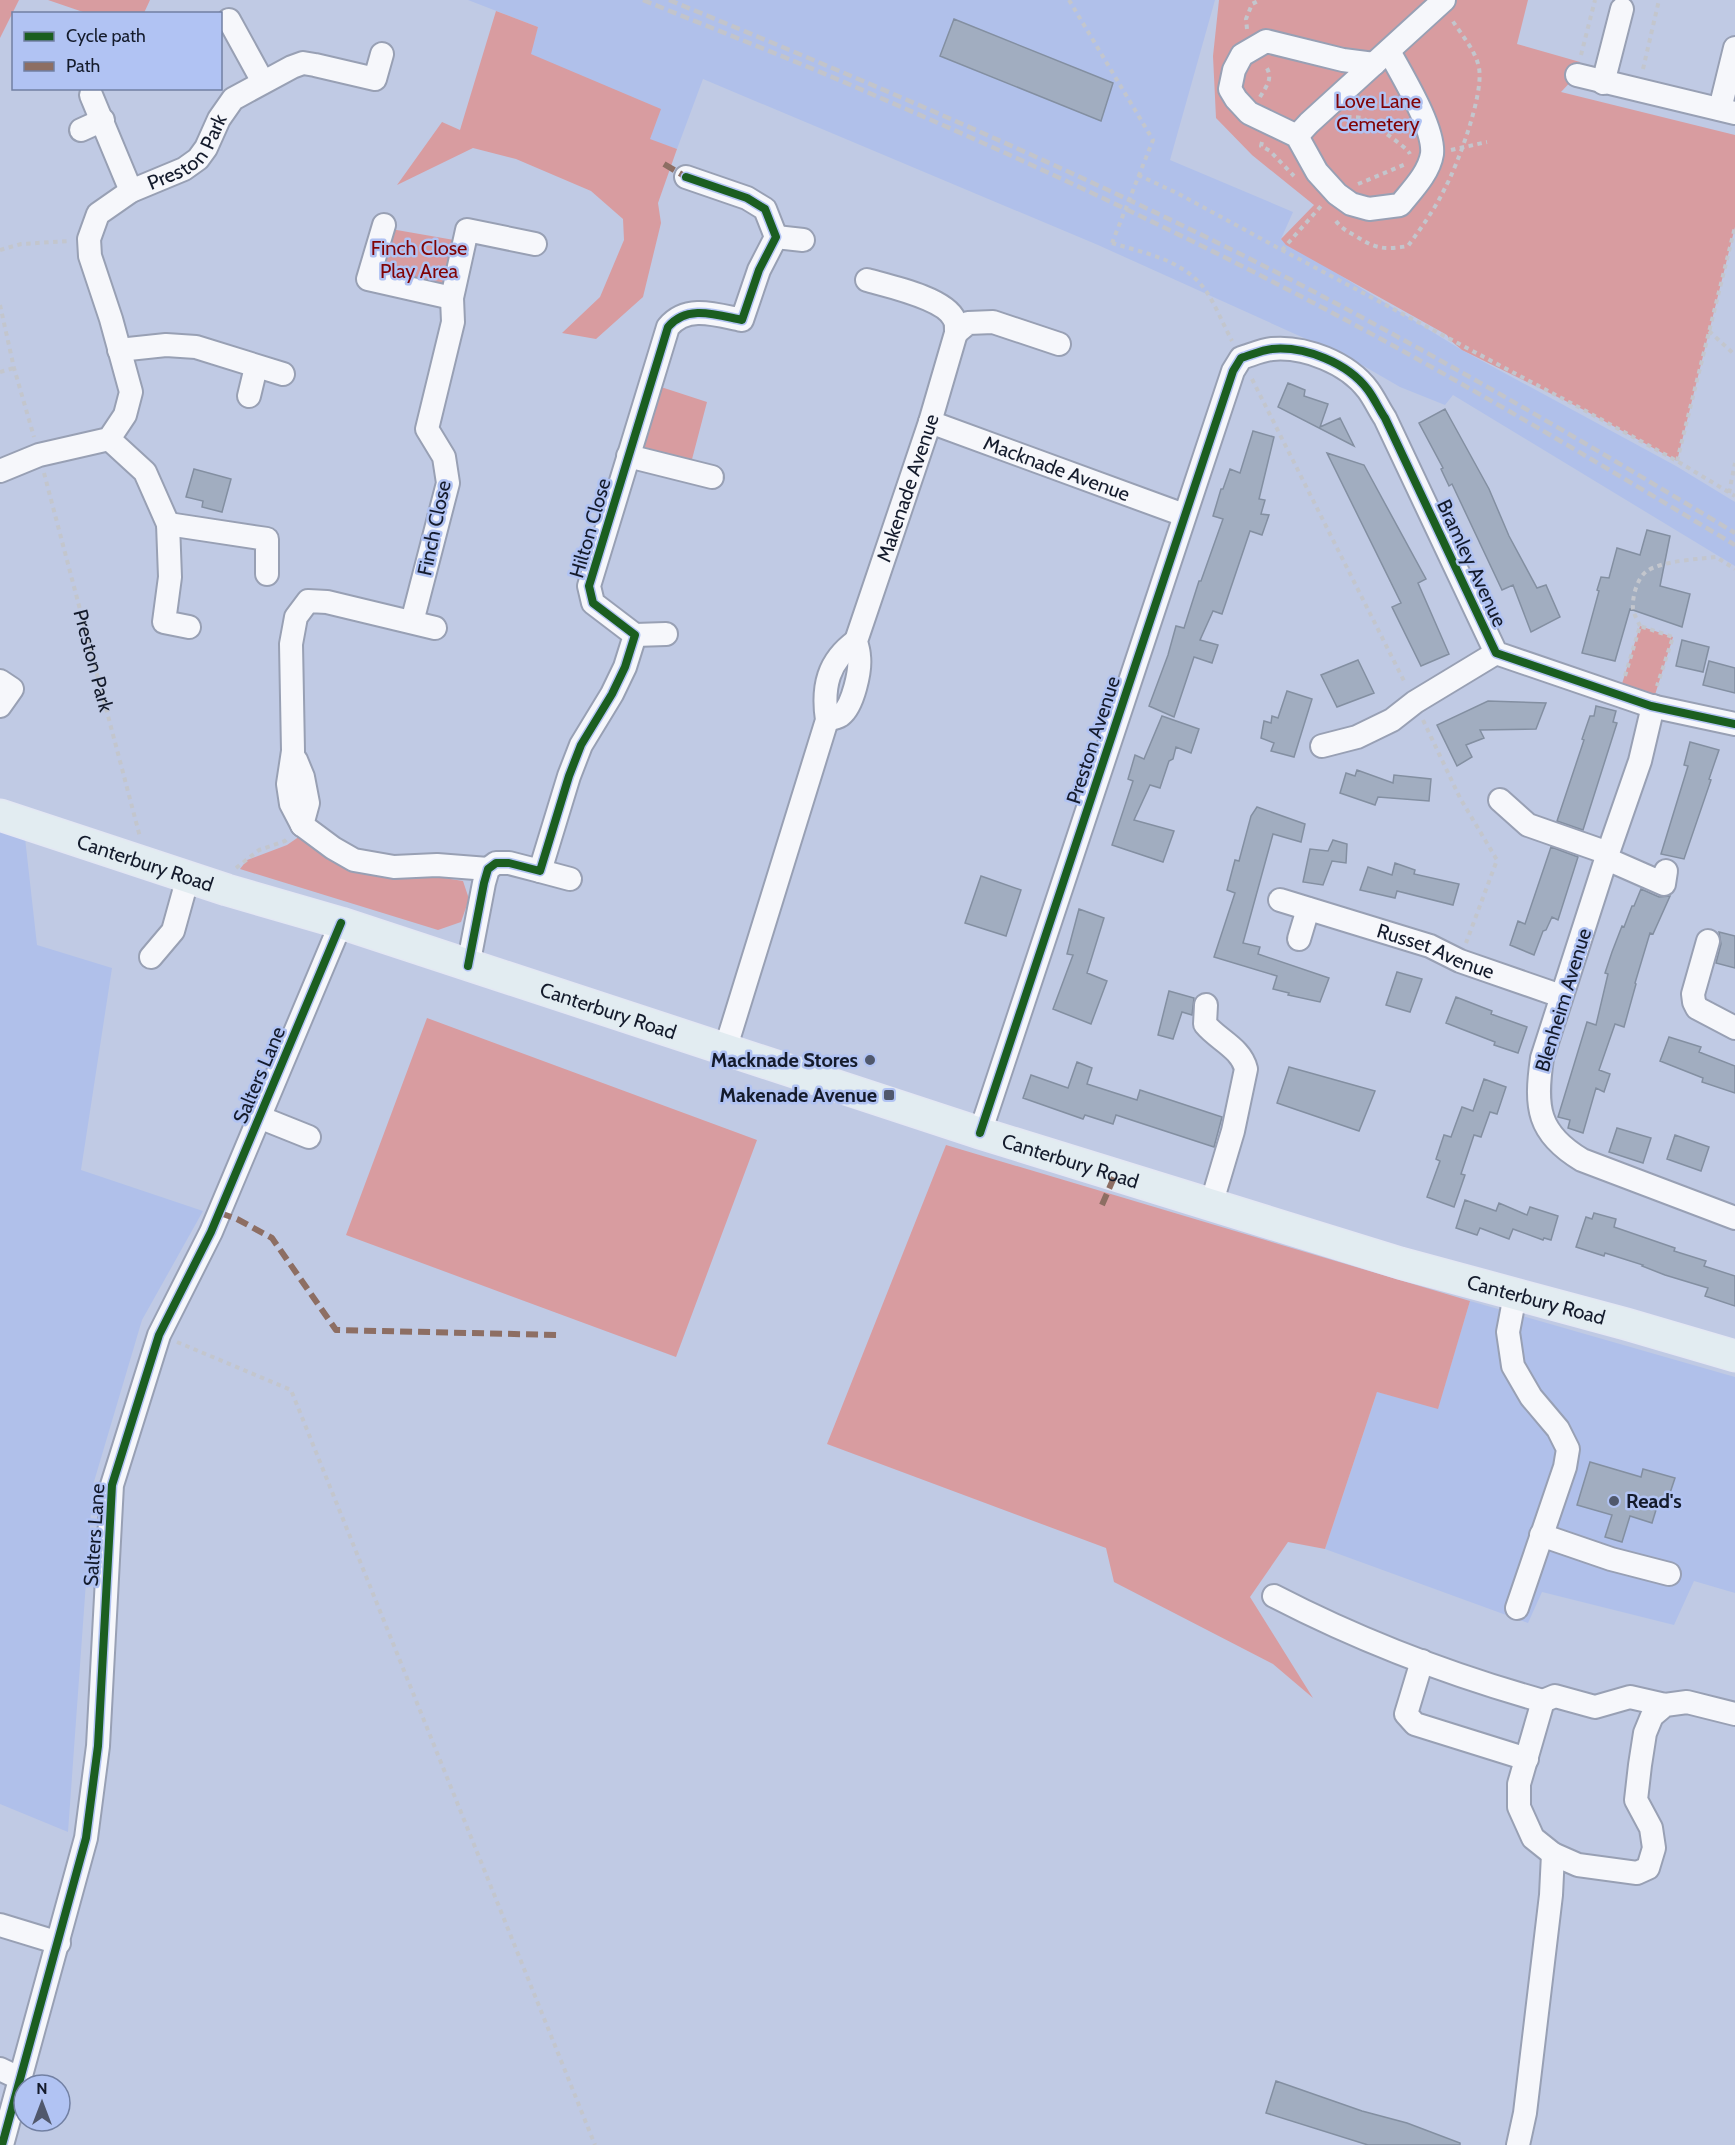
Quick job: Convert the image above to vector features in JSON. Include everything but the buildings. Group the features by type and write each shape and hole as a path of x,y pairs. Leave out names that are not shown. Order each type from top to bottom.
{"main road":[{"name":"Canterbury Road","path":"1,819 341,923 980,1133 1211,1205 1400,1263 1735,1356"}],"street":[{"path":"1297,136 1442,1"},
{"path":"1604,83 1622,9"},
{"path":"230,20 263,82"},
{"path":"1266,41 1343,60 1382,57 1412,94 1431,141 1432,155 1421,179 1400,205 1369,209 1352,204 1327,202 1317,172 1297,136 1249,113 1230,89 1234,70 1242,55 1252,47 1266,41"},
{"path":"1577,75 1728,111 1735,48"},
{"name":"Preston Park","path":"89,239 98,214 131,191 184,169 198,159 206,148 219,119 233,99 303,63 344,70 375,79 382,54"},
{"name":"Preston Park","path":"92,95 131,191"},
{"path":"81,130 104,120"},
{"path":"687,177 747,198 765,209 776,237 803,240"},
{"path":"384,225 368,279 452,298"},
{"name":"Finch Close","path":"412,622 448,483 444,457 427,429 453,322 452,298 467,230 535,244"},
{"name":"Hilton Close","path":"635,635 593,603 589,586 668,327 675,318 704,312 748,322 759,270 776,237"},
{"path":"0,471 39,455 109,440 125,415 131,392 111,319 90,256 89,239"},
{"path":"867,280 920,295 942,306 954,318 956,333"},
{"path":"956,333 968,322 993,322 1059,344"},
{"name":"Makenade Avenue","path":"725,1050 827,720 824,703 825,685 840,655 856,641 930,422 956,333"},
{"path":"119,350 166,345 196,347 284,374"},
{"name":"Bramley Avenue","path":"1240,358 1272,349 1302,351 1330,360 1351,374 1367,389 1385,418 1496,653 1652,706 1735,724"},
{"name":"Preston Avenue","path":"980,1133 1233,371 1240,358"},
{"path":"249,396 256,367"},
{"name":"Macknade Avenue","path":"930,422 1185,515"},
{"path":"109,440 145,472 168,524 170,577 164,622 189,627"},
{"name":"Hilton Close","path":"628,456 712,477"},
{"path":"168,524 267,539 267,573"},
{"path":"435,628 327,602 308,601 296,617 302,646 298,677 292,699 293,752 303,777 308,803 302,825 354,860 394,867 437,865 488,869"},
{"path":"540,871 569,776 581,745 612,694 625,667 635,635 666,634"},
{"name":"Bramley Avenue","path":"1322,746 1357,737 1392,720 1415,702 1496,653"},
{"path":"0,681 12,689 0,706"},
{"name":"Blenheim Avenue","path":"1652,706 1640,761 1542,1058 1538,1086 1539,1107 1550,1133 1563,1148 1582,1160 1735,1218"},
{"path":"1500,800 1528,825 1607,856 1664,884 1666,871"},
{"path":"468,966 479,903 488,869 496,863 509,863 570,879"},
{"path":"150,957 173,931 188,877"},
{"name":"Russet Avenue","path":"1280,900 1430,946 1460,961 1561,996"},
{"path":"1299,939 1308,909"},
{"name":"Salters Lane","path":"23,2073 86,1839 98,1746 112,1485 159,1335 211,1232 341,923"},
{"path":"1708,941 1693,994 1694,1002 1697,1008 1735,1028"},
{"path":"1206,1005 1205,1024 1218,1038 1232,1047 1245,1062 1246,1069 1233,1131 1211,1205"},
{"path":"259,1117 309,1137"},
{"path":"1515,1295 1508,1332 1513,1366 1531,1397 1558,1429 1568,1449 1565,1467 1517,1608"},
{"path":"1541,1535 1611,1559 1670,1574"},
{"path":"1274,1596 1358,1635 1422,1660 1543,1701 1555,1696 1595,1707 1630,1697 1665,1705 1687,1702 1735,1714"},
{"path":"1422,1660 1406,1714 1415,1724 1527,1759"},
{"path":"1543,1701 1519,1784 1519,1807 1533,1838 1553,1854 1578,1865 1637,1873 1648,1868 1654,1848 1651,1828 1636,1800 1645,1733 1652,1716 1665,1705"},
{"path":"1518,2145 1525,2113 1551,1895 1553,1854"},
{"path":"0,1925 59,1943"},
{"name":"Salters Lane","path":"2,2145 12,2110"}],"path":[{"path":"1069,0 1153,140 1112,243 1172,262 1205,289 1415,702 1460,798 1497,860 1460,961"},
{"path":"1577,75 1595,0"},
{"path":"1638,91 1659,0"},
{"path":"1335,219 1340,226 1371,246 1389,249 1408,246 1425,223 1446,187 1462,147 1479,86 1479,68 1470,47 1442,1"},
{"path":"1268,122 1262,136 1261,146 1270,151 1301,182"},
{"path":"1282,250 1327,202 1371,177 1432,155 1486,142"},
{"path":"1138,176 1177,193 1677,461 1735,496"},
{"path":"1677,461 1735,227"},
{"path":"0,250 21,244 89,239"},
{"path":"1708,330 1735,355"},
{"path":"0,372 14,368"},
{"path":"1729,493 1735,463"},
{"path":"1619,694 1640,626 1633,610 1634,596 1637,584 1647,571 1666,564 1716,557 1735,569"},
{"path":"1640,626 1673,636 1652,706"},
{"path":"227,890 235,869 245,859 259,850 285,841 302,825"},
{"path":"159,1335 291,1390 595,2145"}],"shaded area":[{"path":"468,0 1215,0 1170,160 1293,212 1281,239 1462,350 1676,466 1735,502 1735,566 1453,395 1445,405 1400,387 1355,361 1098,245 703,79 677,149 650,140 530,54 538,27"},
{"path":"0,832 25,838 37,945 112,968 81,1170 203,1211 142,1320 93,1485 68,1832 0,1804"},
{"path":"1470,1301 1735,1377 1735,1593 1694,1581 1674,1625 1542,1592 1528,1623 1325,1549 1377,1392 1438,1408"}],"green space":[{"path":"0,0 19,0 12,12 0,38"},
{"path":"48,0 150,0 144,12 83,12"},
{"name":"Love Lane Cemetery","path":"1219,0 1528,0 1517,44 1580,62 1577,75 1561,92 1735,135 1735,227 1677,461 1584,410 1462,350 1447,335 1286,245 1281,239 1314,205 1252,155 1216,118 1213,56"},
{"path":"496,11 538,27 531,54 661,109 650,139 677,149 658,203 661,223 643,297 596,339 562,333 600,297 624,240 623,219 591,191 516,159 473,148 397,185 442,122 460,130"},
{"name":"Finch Close Play Area","path":"391,229 454,240 442,291 386,276 380,267"},
{"path":"661,387 707,402 690,467 640,454"},
{"path":"1640,626 1673,637 1654,698 1621,687"},
{"path":"303,834 350,866 392,878 438,877 463,881 469,899 461,922 438,930 240,869 247,860 287,845"},
{"path":"427,1018 757,1140 676,1357 346,1235"},
{"path":"946,1145 1470,1301 1438,1409 1377,1392 1325,1549 1288,1542 1250,1597 1313,1698 1273,1664 1114,1582 1106,1548 827,1444"}],"railway":[{"path":"643,0 818,71 935,122 1111,202 1227,259 1441,372 1735,545"},
{"path":"669,0 989,136 1225,247 1358,315 1467,375 1735,533"}],"marked path":[{"path":"664,164 686,177"},
{"path":"1102,1205 1115,1175"},
{"path":"220,1213 237,1219 272,1238 336,1330 559,1335"}],"cycle path":[{"path":"468,966 488,869 496,863 509,863 540,871 569,776 581,745 612,694 625,667 635,635 593,603 589,586 668,327 676,320 693,313 713,314 742,320 759,270 776,237 765,209 747,198 686,177"},
{"path":"980,1133 1233,371 1241,358 1272,349 1298,350 1338,364 1368,390 1385,418 1496,653 1651,706 1735,724"},
{"path":"2,2145 86,1838 98,1746 112,1485 159,1335 211,1232 341,923"}],"place":[{"name":"Macknade Stores","path":"870,1060"},
{"name":"Makenade Avenue","path":"889,1095"},
{"name":"Read's","path":"1614,1501"}]}
